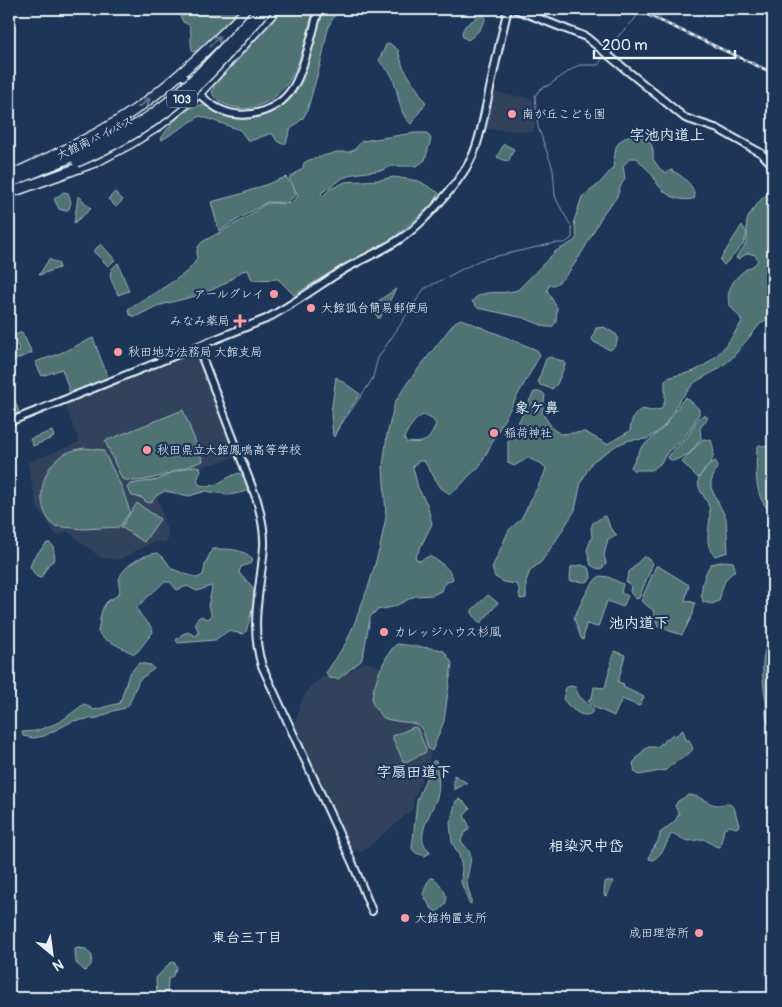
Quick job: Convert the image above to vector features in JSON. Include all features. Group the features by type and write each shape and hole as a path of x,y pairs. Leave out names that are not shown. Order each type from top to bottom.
{"highway":[{"path":"9,176 62,152 112,124 144,103 181,73 248,9"},
{"name":"大館南バイパス","path":"9,191 75,159 128,130 170,100 199,75 259,9"},
{"name":"大館南バイパス","path":"9,183 131,136 176,104 216,67 267,9"},
{"path":"9,191 68,172 118,150 158,126 199,93 276,9"}],"street":[{"path":"181,73 199,93 217,108 235,114 252,114 268,110 288,95 296,83 319,9"},
{"path":"9,422 245,329 289,306 344,270 408,234 436,206 462,175 473,156 484,117 508,9"},
{"path":"516,9 586,37 685,118 718,129 761,153 773,165"},
{"path":"198,347 261,515 264,545 255,617 255,638 262,666 353,864 372,911"}],"shaded area":[{"name":"南が丘こども園","path":"494,92 533,99 535,130 532,132 486,129"},
{"name":"秋田県立大館鳳鳴高等学校","path":"197,353 237,457 192,470 159,491 158,498 169,538 165,542 153,542 118,560 101,558 67,531 59,536 55,534 38,509 27,463 79,442 65,404"},
{"path":"363,662 377,665 383,671 419,720 431,747 429,762 415,796 412,810 362,852 351,850 294,726 301,701 309,688 322,677 350,672"}],"green space":[{"path":"243,9 200,49 193,52 189,25 183,22 179,14 182,10"},
{"path":"284,9 314,9 298,64 283,89 273,98 260,105 246,109 220,102 212,93 214,86"},
{"path":"322,9 350,9 338,11 331,21 307,111 303,118 290,130 286,143 282,144 277,141 272,133 250,141 240,130 200,116 161,139 178,118 196,106 201,105 211,108 229,117 247,119 267,114 284,103 291,97 300,82 308,62"},
{"path":"483,13 486,18 474,36 468,40 463,37 462,32 465,26"},
{"path":"389,43 398,50 403,67 426,103 411,124 401,108 392,76 379,60 386,45"},
{"path":"414,133 427,133 431,139 425,160 421,163 416,166 391,166 383,170 353,174 343,178 321,193 323,196 329,190 345,182 394,177 419,181 439,193 435,202 390,241 344,264 294,295 278,279 252,280 248,270 242,271 224,284 203,294 157,306 135,317 129,314 128,309 174,281 190,268 196,260 197,249 202,242 244,219 267,203 285,203 267,202 219,231 211,202 241,194 286,177 296,195 286,203 288,204 296,199 298,195 289,178 303,168 304,163 309,160 337,152 349,152 354,150 362,141"},
{"path":"640,134 651,144 653,159 660,169 666,173 671,170 683,178 693,189 695,198 685,200 675,198 666,193 637,158 630,158 623,166 625,179 617,196 605,211 573,267 565,277 549,286 547,290 557,308 556,322 552,327 546,327 524,318 478,308 472,302 476,297 481,294 519,289 556,251 573,242 577,237 574,221 582,197 599,184 613,168 616,147 620,141 630,135"},
{"path":"504,144 514,149 508,162 497,157"},
{"path":"64,192 68,193 71,202 69,209 65,211 59,209 54,199"},
{"path":"115,192 123,200 116,207 108,199"},
{"path":"767,195 773,198 773,315 760,324 732,358 717,370 695,382 679,401 665,425 655,434 647,439 630,440 617,445 592,462 581,482 575,510 541,562 530,571 526,581 526,598 520,599 519,588 516,584 504,582 495,577 492,568 509,530 521,519 546,468 542,464 528,458 514,466 508,463 508,442 534,392 542,392 545,395 542,413 553,429 560,434 585,432 607,444 630,431 633,418 642,409 652,411 661,409 665,401 665,381 671,377 694,371 709,362 728,343 742,321 730,305 728,295 729,290 738,277 758,260 755,255 748,253 738,259 736,258 746,242 748,218 763,197"},
{"path":"78,197 91,209 74,223"},
{"path":"742,225 747,234 743,245 724,265 720,260"},
{"path":"101,244 115,260 108,266 93,251"},
{"path":"49,259 59,264 59,268 39,275"},
{"path":"118,263 129,291 118,295 110,274"},
{"path":"396,289 380,318 378,318 371,306"},
{"path":"461,319 537,350 540,355 479,468 458,488 450,494 441,488 424,461 418,461 413,467 418,488 427,504 432,524 415,558 420,561 429,556 433,558 447,569 453,579 443,585 441,591 433,595 415,596 393,607 377,610 370,617 361,661 338,679 329,678 326,673 346,643 355,622 369,585 380,547 386,517 383,466 387,435 395,402 408,382 455,322","holes":["424,415 432,419 436,424 426,441 418,443 406,442 404,438 412,424"]},
{"path":"604,327 617,335 616,344 610,350 594,342 592,339 596,328"},
{"path":"22,332 32,353 9,362 9,346 13,354 20,351 13,336"},
{"path":"93,338 108,378 70,393 62,369 42,376 35,362 56,355"},
{"path":"550,357 565,362 557,384 552,389 540,385 538,381 546,359"},
{"path":"336,377 360,394 337,429 335,436 333,436 331,413"},
{"path":"9,387 19,412 9,417"},
{"path":"686,397 699,409 699,414 683,440 668,451 660,464 652,470 633,470 631,467 641,448 665,426"},
{"path":"183,410 203,461 151,479 131,481 122,479 105,441"},
{"path":"704,415 708,418 700,428 701,439 689,454 673,461 668,458 673,450 685,440 698,419"},
{"path":"52,431 54,437 33,446 30,439"},
{"path":"703,439 711,440 714,452 712,460 698,478 682,462"},
{"path":"759,445 770,447 773,514 762,500 757,484 756,465 757,448"},
{"path":"84,448 103,450 122,488 130,512 119,527 83,529 54,526 44,511 42,502 43,485 50,468 61,456"},
{"path":"715,461 718,465 711,482 711,488 726,518 728,552 715,556 711,551 708,539 709,507 698,482 704,471"},
{"path":"195,466 200,467 201,470 197,481 200,485 210,486 239,473 246,481 247,491 230,495 206,491 189,496 165,491 156,496 151,503 146,502 142,498 132,496 127,488 130,484 158,480 175,471"},
{"path":"137,503 160,519 144,542 121,527"},
{"path":"604,516 607,518 610,528 617,535 608,539 604,555 606,564 601,569 591,565 587,550 592,537 591,528 593,523"},
{"path":"47,543 53,546 55,559 48,565 41,578 37,577 30,567 33,558"},
{"path":"212,549 239,551 253,559 251,563 241,567 239,572 253,588 254,594 246,632 243,634 228,631 215,640 178,643 176,640 181,635 188,632 195,636 199,633 195,623 197,619 201,616 207,619 211,617 208,606 212,588 211,586 197,591 187,586 177,590 170,582 164,582 137,607 153,632 138,651 134,654 103,638 98,632 103,608 107,602 119,593 121,576 124,570 134,562 140,558 158,553 172,569 197,578 203,575"},
{"path":"643,557 646,557 653,563 639,598 636,599 630,592 631,585 626,582 629,572"},
{"path":"725,561 733,562 735,568 734,572 725,581 719,601 712,604 703,602 702,588 708,568 711,564"},
{"path":"581,565 590,570 591,578 587,582 570,581 571,567"},
{"path":"656,566 689,585 685,600 695,603 693,614 682,635 658,627 653,610 641,601"},
{"path":"600,576 608,577 623,584 621,593 628,596 623,607 607,601 598,627 586,624 583,640 574,618 589,589"},
{"path":"488,595 498,603 480,624 472,610"},
{"path":"773,635 769,675 773,682 773,726 768,722 766,716 763,658 768,642"},
{"path":"397,644 444,651 452,663 444,721 432,751 428,748 424,733 419,726 384,718 372,702 374,688 380,671 388,654"},
{"path":"614,651 625,655 618,682 624,684 623,687 644,697 639,706 622,699 614,716 594,707 588,701 592,698 594,687 605,688"},
{"path":"139,663 151,665 154,669 139,680 129,704 125,708 98,718 73,721 44,736 34,738 23,736 22,732 36,731 60,722 84,704 94,710 120,703 129,674"},
{"path":"570,686 575,687 579,696 594,710 591,714 582,715 578,713 563,699 566,688"},
{"path":"414,727 417,728 426,752 406,762 403,761 393,736"},
{"path":"683,730 686,740 689,740 693,749 690,752 666,770 639,775 635,772 633,763 645,749 657,747 673,734 675,736"},
{"path":"433,761 436,761 439,788 423,833 425,846 430,851 425,856 416,853 412,849 417,801"},
{"path":"454,775 467,783 454,790"},
{"path":"689,795 712,804 721,805 727,803 734,807 739,826 736,828 730,826 724,829 720,847 704,839 687,840 672,833 660,854 653,860 649,859 660,837 660,833 675,821 679,814 675,806 678,801"},
{"path":"459,799 470,809 464,816 469,828 461,841 470,854 467,881 471,904 461,882 462,868 459,855 452,842 450,823 456,801"},
{"path":"431,878 438,882 446,895 445,904 436,912 431,908 423,894"},
{"path":"614,881 607,896 604,895 605,882"},
{"path":"75,949 86,949 92,956 91,965 85,971 76,963"},
{"path":"174,962 177,967 172,977 168,979 167,998 157,998 156,978 170,963"}],"waterway":[{"path":"607,52 641,9"},
{"path":"335,437 336,432 372,380 378,358 424,289 480,260 555,243 565,243 572,238 572,228 555,195 553,169 538,127 535,96 540,89 575,67 580,65 598,65 605,55"}],"railway":[{"path":"635,9 773,73"}],"place":[{"name":"南が丘こども園","path":"512,114"},
{"name":"アールグレイ","path":"274,294"},
{"name":"大館狐台簡易郵便局","path":"311,308"},
{"name":"みなみ薬局","path":"240,321"},
{"name":"秋田地方法務局 大館支局","path":"118,352"},
{"name":"稲荷神社","path":"494,433"},
{"name":"秋田県立大館鳳鳴高等学校","path":"147,450"},
{"name":"カレッジハウス杉風","path":"384,632"},
{"name":"大館拘置支所","path":"405,918"},
{"name":"成田理容所","path":"699,933"}],"district":[{"name":"字池内道上","path":"667,135"},
{"name":"象ケ鼻","path":"537,408"},
{"name":"池内道下","path":"639,623"},
{"name":"字扇田道下","path":"414,772"},
{"name":"相染沢中岱","path":"586,846"},
{"name":"東台三丁目","path":"247,937"}]}
